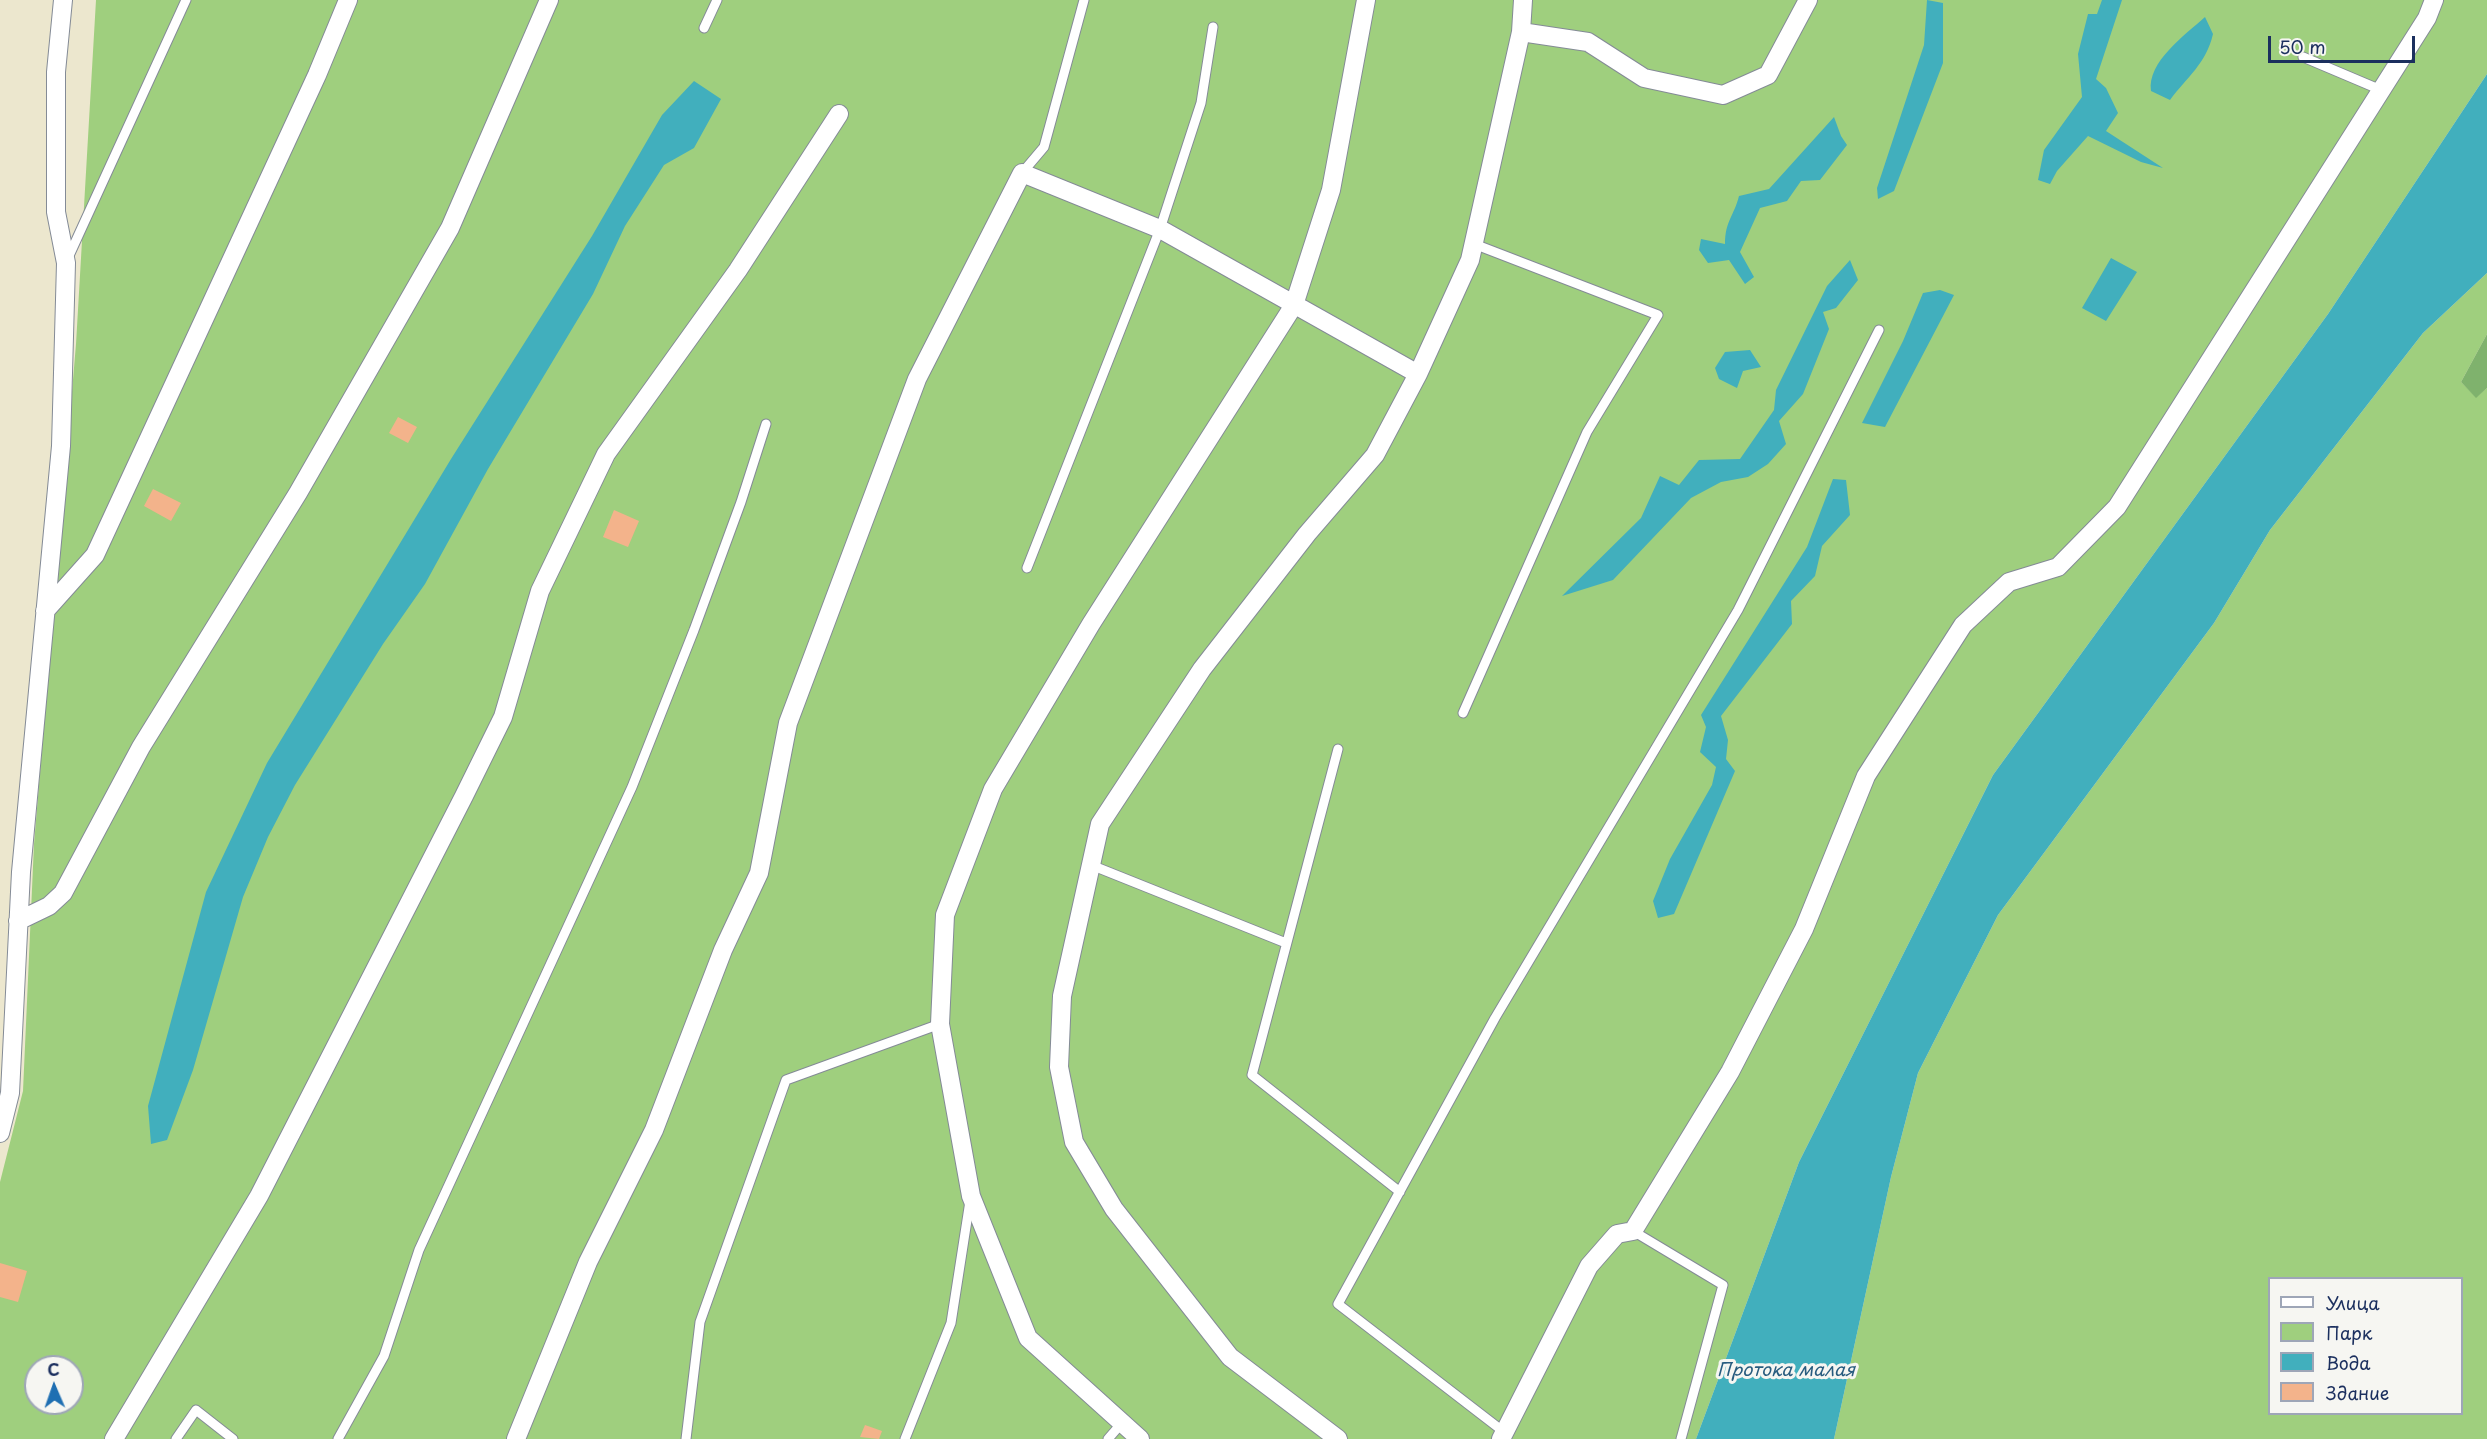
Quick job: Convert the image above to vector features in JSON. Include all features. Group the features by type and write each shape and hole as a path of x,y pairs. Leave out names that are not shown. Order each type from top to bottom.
{"street":[{"path":"0,1133 10,1094 18,921 62,446 66,263 56,212 56,72 63,0"},
{"path":"45,611 95,555 317,75 348,0"},
{"path":"18,921 49,906 63,893 141,747 298,493 450,228 549,0"},
{"path":"1140,1439 1028,1338 971,1196 940,1024 945,915 993,789 1091,624 1294,305 1331,190 1366,0"},
{"path":"1338,1439 1230,1357 1114,1209 1074,1142 1059,1067 1062,996 1100,824 1189,688 1307,534 1375,455 1418,374 1470,260 1521,32 1523,0"},
{"path":"1521,32 1588,42 1644,78 1724,95 1768,75 1808,0"},
{"path":"1503,1436 1589,1266 1617,1234 1633,1231 1730,1072 1804,929 1866,776 1963,624 2009,582 2058,567 2117,507 2427,18 2434,0"},
{"path":"114,1439 259,1196 464,796 503,717 540,591 606,454 738,270 839,114"},
{"path":"516,1439 588,1262 654,1130 723,950 759,873 788,723 917,379 1022,173 1160,229 1418,374"}],"lane":[{"path":"66,263 186,0"},
{"path":"704,28 717,0"},
{"path":"1022,173 1044,147 1084,0"},
{"path":"1027,568 1160,229 1201,103 1213,27"},
{"path":"2303,57 2381,90"},
{"path":"1463,712 1587,432 1658,315 1474,243"},
{"path":"1503,1436 1338,1304 1495,1018 1738,609 1879,330"},
{"path":"338,1439 384,1356 419,1250 632,787 698,619 741,502 766,424"},
{"path":"1338,748 1252,1075 1400,1192"},
{"path":"1091,865 1286,943"},
{"path":"686,1439 700,1322 786,1080 940,1024"},
{"path":"905,1439 951,1323 971,1196"},
{"path":"1633,1231 1723,1285 1681,1439"},
{"path":"176,1439 196,1410 232,1439"},
{"path":"1108,1439 1121,1424"}],"green space":[{"path":"96,0 2487,0 2487,74 2328,314 1993,775 1799,1162 1696,1439 0,1439 0,1182 23,1091 34,844 76,344"},
{"path":"2487,273 2487,334 2461,382 2476,397 2487,388 2487,1439 1834,1439 1891,1177 1918,1073 1998,915 2214,623 2270,530 2423,333"},
{"path":"2487,334 2487,388 2476,398 2461,382"}],"water":[{"path":"1927,0 1943,3 1943,63 1894,191 1878,199 1877,188 1924,45"},
{"path":"2102,0 2122,0 2096,79 2106,88 2118,113 2106,131 2163,168 2141,162 2088,136 2057,171 2050,184 2038,180 2044,150 2082,97 2078,54 2088,14 2097,14"},
{"path":"2205,17 2213,34 2206,54 2195,70 2170,100 2151,91 2151,80 2161,60"},
{"name":"Протока малая","path":"2487,74 2487,273 2423,333 2270,530 2214,623 1998,915 1918,1073 1891,1177 1834,1439 1696,1439 1799,1162 1993,775 2328,314"},
{"path":"694,81 721,99 694,148 664,165 625,226 593,294 488,469 425,584 383,644 295,785 268,837 243,897 193,1070 167,1140 151,1144 148,1106 206,892 267,763 451,459 592,236 662,115"},
{"path":"1834,117 1847,145 1820,180 1801,181 1787,201 1760,208 1740,252 1754,277 1745,284 1729,260 1708,263 1699,250 1701,239 1725,244 1728,224 1739,196 1769,189"},
{"path":"2111,258 2137,272 2106,321 2082,308"},
{"path":"1850,260 1858,280 1836,308 1823,312 1829,329 1803,394 1779,421 1786,444 1768,464 1748,477 1721,482 1691,498 1613,580 1562,596 1641,518 1660,476 1679,485 1699,460 1740,459 1774,410 1776,390 1827,286"},
{"path":"1940,290 1954,295 1885,427 1862,423 1903,341 1923,293"},
{"path":"1750,350 1761,367 1743,371 1737,388 1719,379 1715,368 1725,352"},
{"path":"1833,479 1846,480 1850,515 1822,546 1815,576 1791,601 1792,624 1721,716 1728,740 1726,759 1735,771 1674,914 1658,918 1653,901 1670,859 1712,785 1716,767 1700,752 1706,727 1701,715 1807,547"}],"building":[{"path":"398,417 417,427 408,443 389,433"},
{"path":"153,489 181,503 171,521 144,506"},
{"path":"614,510 639,521 628,547 603,537"},
{"path":"0,1263 27,1271 18,1302 0,1297"},
{"path":"865,1425 882,1431 879,1439 860,1437"}]}
